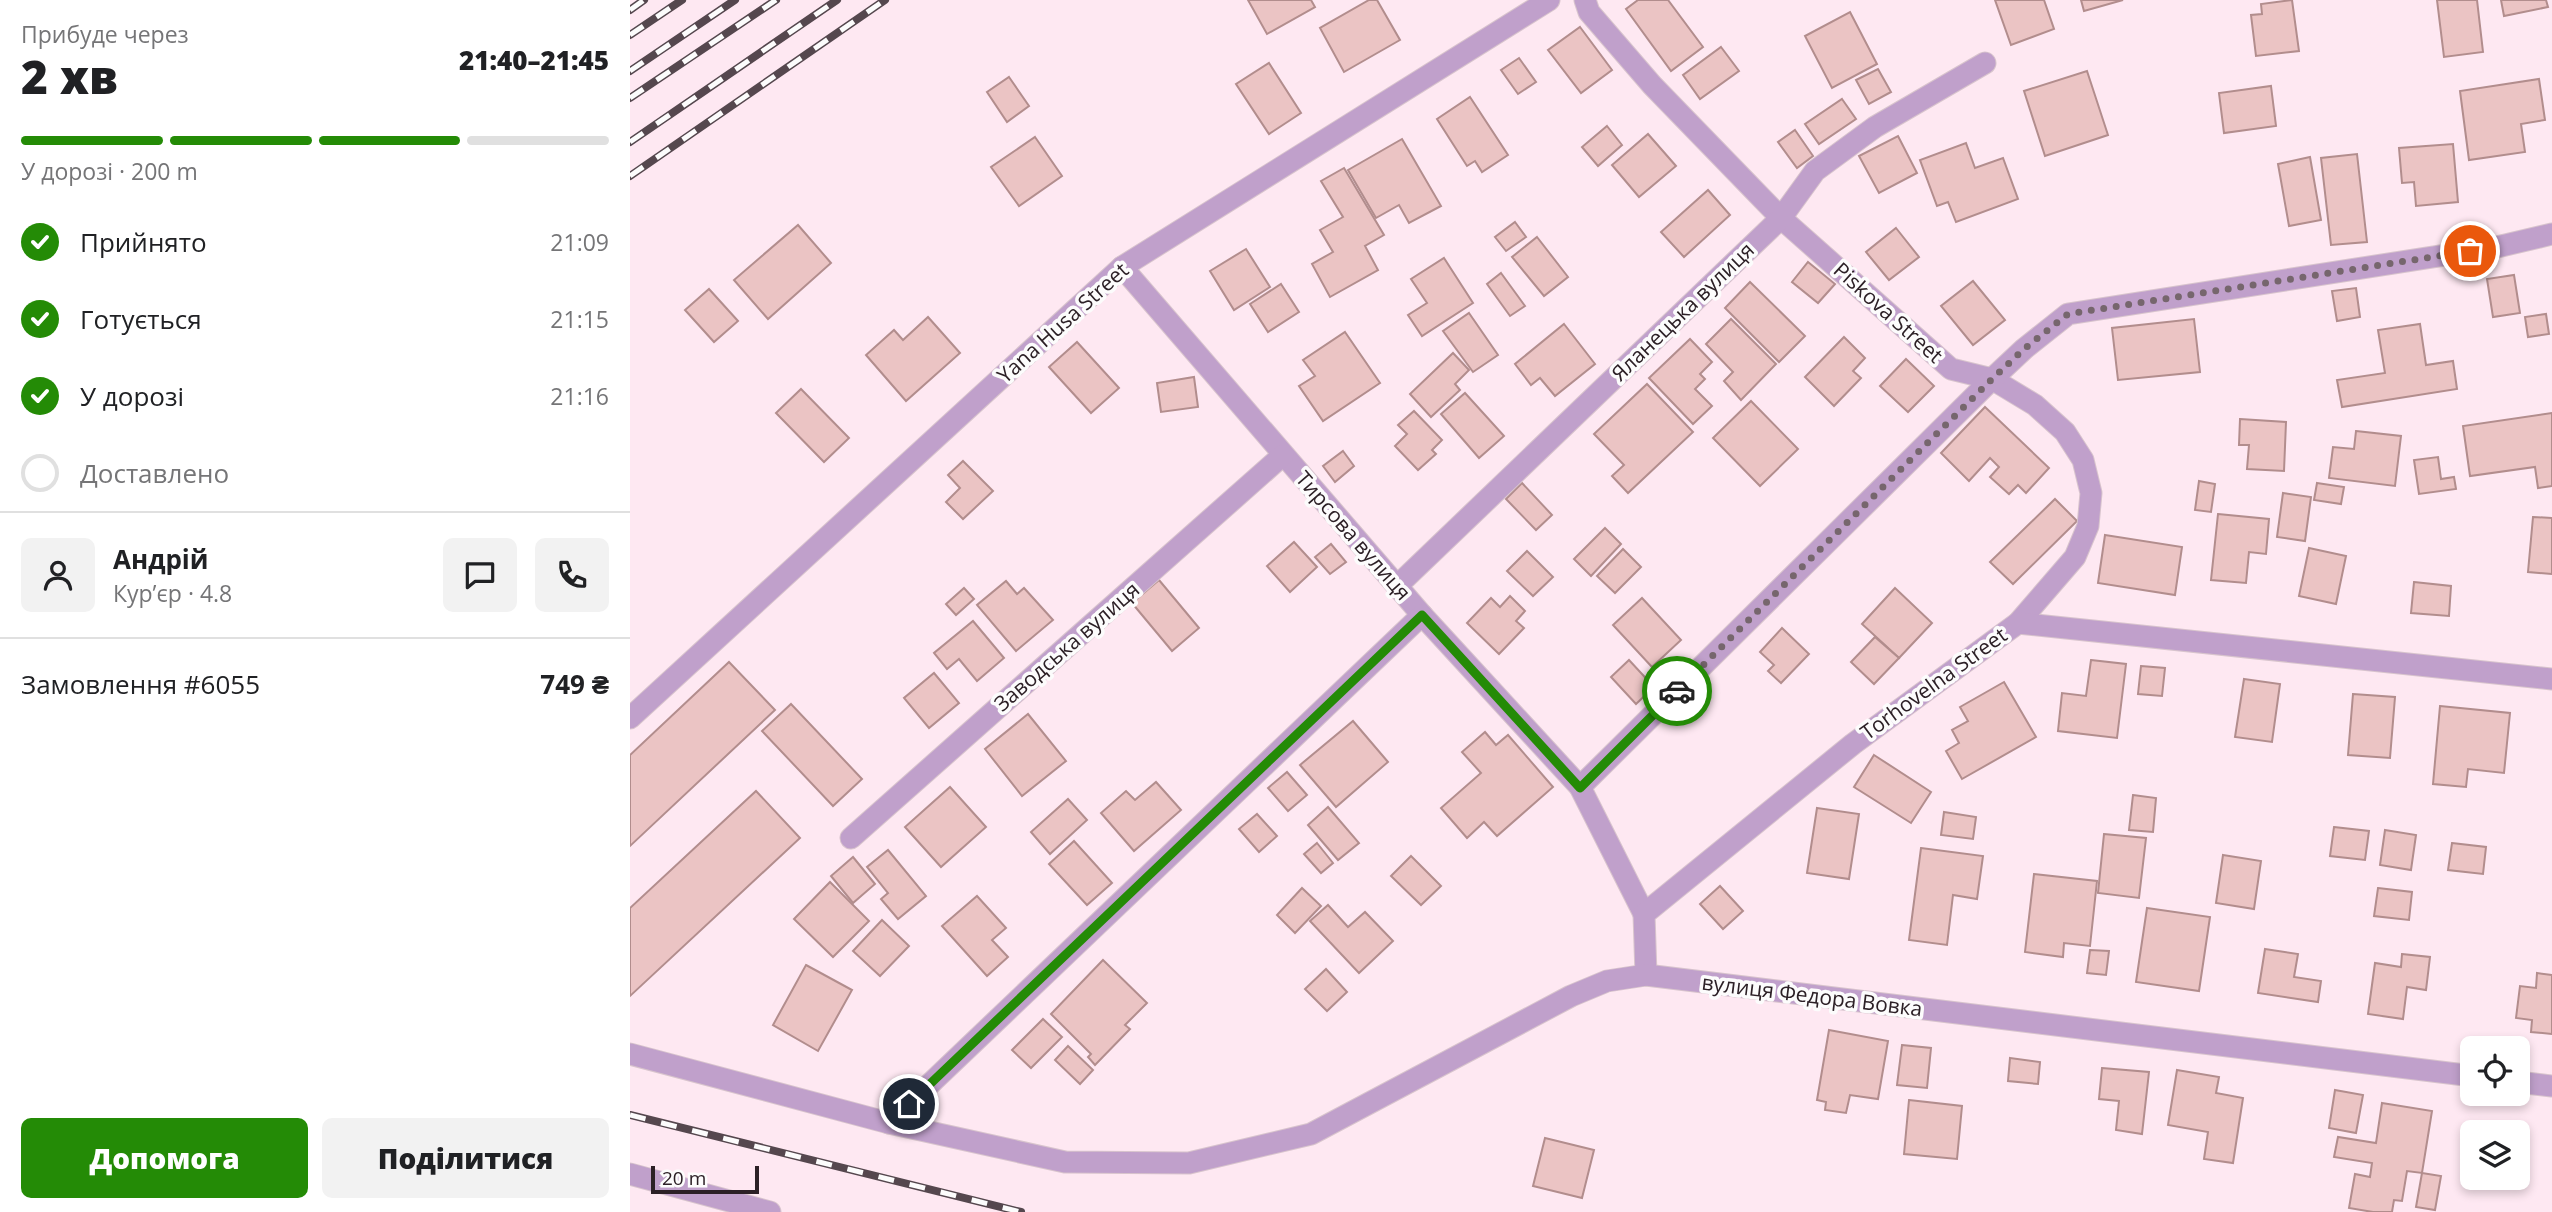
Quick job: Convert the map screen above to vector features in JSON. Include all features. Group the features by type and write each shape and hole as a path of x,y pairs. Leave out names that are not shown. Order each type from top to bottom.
{"street":[{"name":"Yana Husa Street","path":"630,718 1122,267 1549,0"},
{"name":"Piskova Street","path":"1585,0 1589,12 1651,85 1782,218 1951,369 1992,379 2035,405 2065,432 2083,460 2091,493 2088,526 2075,557 2018,622"},
{"name":"Яланецька вулиця","path":"1397,586 1782,218 1815,171 1875,127 1985,63"},
{"path":"1580,788 1992,379 2068,314 2497,247 2552,234"},
{"name":"Тирсова вулиця","path":"1122,267 1422,615 1580,788 1644,914"},
{"name":"Заводська вулиця","path":"850,838 1283,455"},
{"path":"889,1123 1422,615"},
{"name":"Torhovelna Street","path":"1644,914 1853,744 2018,622 2552,679"},
{"path":"1644,914 1646,975"},
{"name":"вулиця Федора Вовка","path":"630,1054 889,1123 1065,1162 1189,1163 1311,1135 1572,996 1607,981 1646,975 2460,1074"},
{"path":"2530,1083 2552,1086"},
{"path":"630,1174 770,1212"}],"building":[{"path":"1248,0 1311,0 1315,7 1267,34"},
{"path":"1369,0 1377,0 1400,40 1344,72 1320,28"},
{"path":"1638,0 1668,0 1703,47 1671,71 1626,9"},
{"path":"1995,0 2044,0 2054,29 2011,45"},
{"path":"2081,0 2123,0 2084,11"},
{"path":"2292,0 2299,51 2256,56 2251,15 2262,14 2261,4"},
{"path":"2437,0 2477,0 2483,52 2444,57"},
{"path":"2501,0 2546,0 2548,7 2504,16"},
{"path":"1850,12 1877,64 1832,88 1805,36"},
{"path":"1580,27 1612,70 1581,93 1548,50"},
{"path":"1721,47 1739,71 1700,99 1683,75"},
{"path":"1519,58 1536,82 1518,94 1501,70"},
{"path":"1269,63 1301,113 1269,134 1236,84"},
{"path":"1878,69 1891,92 1869,104 1856,80"},
{"path":"2087,71 2108,135 2045,156 2024,91"},
{"path":"1009,77 1029,106 1007,122 987,92"},
{"path":"2539,79 2545,120 2521,124 2525,152 2469,160 2460,91"},
{"path":"2271,86 2276,126 2224,133 2219,93"},
{"path":"1470,97 1508,155 1482,172 1475,161 1467,166 1437,119"},
{"path":"1842,99 1856,119 1819,144 1805,124"},
{"path":"1607,126 1622,145 1598,166 1582,147"},
{"path":"1795,130 1813,156 1797,168 1778,142"},
{"path":"1648,134 1676,166 1639,197 1612,165"},
{"path":"1898,136 1917,173 1879,193 1859,156"},
{"path":"1035,137 1062,176 1019,206 991,167"},
{"path":"1402,139 1441,206 1409,223 1399,205 1376,218 1348,170"},
{"path":"1966,143 1975,168 2003,158 2018,199 1956,222 1948,202 1937,206 1920,160"},
{"path":"2453,144 2458,202 2416,206 2414,182 2402,183 2399,148"},
{"path":"2357,154 2367,242 2331,245 2321,158"},
{"path":"2310,157 2321,220 2289,226 2278,164"},
{"path":"1344,168 1384,235 1365,246 1378,270 1330,297 1312,264 1333,252 1320,230 1343,217 1321,181"},
{"path":"1708,190 1730,215 1684,257 1661,232"},
{"path":"1515,222 1526,237 1506,251 1495,237"},
{"path":"798,225 831,263 768,319 734,280"},
{"path":"1896,228 1919,257 1889,280 1866,252"},
{"path":"1537,237 1568,277 1544,296 1512,257"},
{"path":"1246,249 1270,287 1234,310 1210,271"},
{"path":"1444,258 1473,303 1422,336 1408,315 1427,303 1411,279"},
{"path":"1808,262 1835,284 1818,303 1792,282"},
{"path":"1501,273 1525,306 1510,316 1487,284"},
{"path":"2514,275 2520,313 2493,317 2487,279"},
{"path":"1973,281 2005,320 1973,345 1941,306"},
{"path":"1750,282 1805,336 1779,362 1725,308"},
{"path":"1281,284 1299,312 1268,332 1250,304"},
{"path":"2356,288 2360,317 2337,321 2332,291"},
{"path":"709,289 738,321 714,342 685,310"},
{"path":"1469,313 1498,355 1473,372 1443,331"},
{"path":"2546,314 2549,334 2528,337 2525,317"},
{"path":"928,317 960,353 906,401 866,355 894,330 903,340"},
{"path":"1731,319 1776,364 1741,400 1724,381 1733,372 1706,344"},
{"path":"2194,319 2200,372 2118,380 2112,328"},
{"path":"1564,324 1595,364 1555,396 1540,378 1531,385 1515,364"},
{"path":"2420,324 2426,365 2453,361 2457,389 2342,407 2337,380 2385,373 2378,330"},
{"path":"1345,332 1380,383 1323,421 1299,386 1315,376 1303,360"},
{"path":"1844,337 1865,358 1853,371 1861,378 1834,406 1805,377"},
{"path":"1690,339 1712,362 1700,374 1705,379 1695,389 1712,406 1693,424 1649,378"},
{"path":"1077,342 1119,388 1091,413 1049,367"},
{"path":"1453,353 1469,370 1455,384 1460,390 1431,417 1410,394"},
{"path":"1906,359 1934,386 1908,412 1880,386"},
{"path":"1194,377 1198,407 1161,412 1157,383"},
{"path":"1647,384 1693,432 1628,493 1612,476 1624,465 1594,434"},
{"path":"801,389 849,438 824,462 776,413"},
{"path":"1465,393 1504,436 1479,458 1441,414"},
{"path":"1751,401 1798,449 1760,486 1713,438"},
{"path":"1985,407 2049,468 2026,493 2018,485 2009,494 1990,477 1999,467 1990,458 1969,481 1941,453"},
{"path":"1414,411 1442,440 1432,450 1436,454 1418,470 1395,446 1407,434 1398,425"},
{"path":"2552,413 2552,486 2538,488 2535,467 2470,476 2463,426"},
{"path":"2240,419 2286,422 2284,471 2247,469 2249,445 2239,445"},
{"path":"2356,431 2401,436 2395,486 2329,478 2333,447 2354,449"},
{"path":"1343,451 1354,466 1335,482 1323,466"},
{"path":"2438,457 2441,479 2454,477 2456,489 2419,494 2414,460"},
{"path":"963,461 993,491 963,519 946,502 960,488 948,475"},
{"path":"2199,481 2215,484 2211,512 2195,510"},
{"path":"1522,483 1552,515 1536,530 1506,499"},
{"path":"2317,483 2344,487 2341,504 2314,500"},
{"path":"2283,493 2311,497 2305,541 2277,537"},
{"path":"2055,499 2077,521 2013,584 1990,562"},
{"path":"2218,514 2269,519 2266,554 2249,552 2246,583 2211,580"},
{"path":"2533,517 2552,518 2552,574 2528,572"},
{"path":"1605,528 1621,544 1591,576 1574,559"},
{"path":"2105,535 2182,547 2175,595 2098,583"},
{"path":"1294,542 1317,567 1290,592 1267,566"},
{"path":"1331,544 1346,562 1330,574 1315,557"},
{"path":"2309,548 2346,556 2336,604 2299,596"},
{"path":"1623,549 1641,567 1615,593 1597,576"},
{"path":"1527,551 1553,577 1533,596 1507,571"},
{"path":"1159,580 1199,628 1172,651 1132,603"},
{"path":"1006,581 1017,594 1024,588 1053,620 1016,651 977,605"},
{"path":"2414,582 2451,586 2449,616 2411,613"},
{"path":"964,588 974,599 956,615 946,604"},
{"path":"1895,588 1932,623 1899,658 1862,624"},
{"path":"1510,596 1525,611 1516,621 1524,628 1499,654 1467,623 1491,598 1500,607"},
{"path":"1642,598 1681,640 1652,667 1613,625"},
{"path":"973,621 1004,658 977,681 959,659 947,669 934,653"},
{"path":"1782,628 1809,654 1781,683 1768,671 1774,665 1760,652"},
{"path":"1875,637 1899,658 1874,684 1851,662"},
{"path":"1629,660 1654,687 1636,704 1611,677"},
{"path":"2091,660 2126,664 2117,738 2058,731 2062,693 2086,696"},
{"path":"729,662 775,710 630,846 630,755"},
{"path":"2141,666 2165,668 2162,696 2138,694"},
{"path":"934,673 959,703 929,728 904,698"},
{"path":"2244,679 2280,684 2272,742 2235,737"},
{"path":"2004,682 2036,737 1962,779 1946,751 1959,743 1952,730 1968,721 1960,707"},
{"path":"2353,694 2395,697 2390,758 2348,755"},
{"path":"791,704 862,779 833,806 762,731"},
{"path":"2440,706 2510,713 2504,773 2468,769 2466,787 2433,784"},
{"path":"1028,714 1066,761 1022,796 985,749"},
{"path":"1353,721 1388,762 1336,807 1300,765"},
{"path":"1485,732 1496,745 1508,735 1553,787 1497,836 1484,822 1467,838 1441,808 1481,773 1462,752"},
{"path":"1874,755 1931,792 1911,823 1854,787"},
{"path":"1287,772 1307,795 1288,811 1268,788"},
{"path":"1156,782 1181,810 1134,851 1101,813 1126,791 1135,800"},
{"path":"950,787 986,827 941,867 905,827"},
{"path":"756,791 800,838 630,996 630,908"},
{"path":"2133,795 2156,798 2153,832 2129,830"},
{"path":"1068,799 1087,820 1050,854 1031,832"},
{"path":"1328,807 1359,843 1338,860 1308,825"},
{"path":"1817,808 1859,814 1849,879 1807,873"},
{"path":"1944,812 1976,817 1973,839 1941,835"},
{"path":"1257,814 1277,836 1259,852 1239,829"},
{"path":"2334,827 2369,831 2365,860 2330,856"},
{"path":"2385,830 2416,835 2411,870 2380,865"},
{"path":"2104,834 2146,838 2139,898 2098,893"},
{"path":"1074,841 1112,883 1087,905 1049,864"},
{"path":"1317,843 1333,863 1321,873 1304,854"},
{"path":"2452,843 2486,847 2483,874 2448,870"},
{"path":"1921,848 1983,856 1977,899 1953,895 1947,945 1909,940"},
{"path":"888,850 926,896 898,919 881,899 888,893 867,867"},
{"path":"2223,855 2261,861 2254,909 2216,903"},
{"path":"1411,856 1441,886 1421,905 1391,876"},
{"path":"853,857 875,884 853,903 831,876"},
{"path":"2034,874 2097,881 2090,946 2064,943 2063,957 2025,952"},
{"path":"830,882 869,921 833,957 794,919"},
{"path":"1720,886 1743,911 1723,929 1700,904"},
{"path":"1302,888 1321,906 1295,933 1277,915"},
{"path":"2378,888 2412,892 2409,920 2374,916"},
{"path":"977,896 1006,928 992,940 1008,957 987,976 942,926"},
{"path":"1328,905 1348,927 1365,912 1393,941 1359,973 1310,921"},
{"path":"2147,908 2210,917 2199,991 2136,982"},
{"path":"882,920 909,946 880,976 853,951"},
{"path":"2265,949 2298,954 2294,977 2321,981 2318,1002 2258,993"},
{"path":"2090,950 2109,951 2106,975 2087,973"},
{"path":"2402,954 2430,957 2426,990 2407,987 2403,1019 2368,1014 2375,963 2401,967"},
{"path":"1103,960 1147,1003 1125,1025 1130,1029 1095,1065 1088,1057 1091,1054 1051,1014"},
{"path":"806,965 852,990 818,1051 773,1025"},
{"path":"1326,969 1347,992 1327,1011 1305,989"},
{"path":"2537,973 2552,975 2552,1034 2531,1032 2532,1020 2516,1018 2520,986 2536,988"},
{"path":"1043,1019 1062,1037 1031,1068 1012,1050"},
{"path":"1829,1030 1888,1041 1878,1099 1850,1095 1846,1113 1825,1110 1826,1102 1817,1100"},
{"path":"1902,1045 1931,1048 1927,1088 1897,1085"},
{"path":"1068,1046 1093,1070 1080,1084 1055,1060"},
{"path":"2010,1058 2040,1062 2038,1084 2008,1081"},
{"path":"2102,1068 2149,1072 2142,1134 2116,1130 2119,1101 2099,1099"},
{"path":"2177,1070 2219,1077 2216,1093 2243,1098 2233,1163 2204,1159 2208,1132 2168,1125"},
{"path":"2335,1090 2363,1095 2356,1133 2329,1128"},
{"path":"1909,1100 1962,1106 1957,1159 1904,1154"},
{"path":"2382,1103 2432,1111 2422,1173 2407,1171 2402,1201 2394,1200 2392,1212 2349,1208 2355,1174 2370,1177 2372,1163 2334,1157 2338,1137 2376,1143"},
{"path":"1545,1138 1594,1150 1582,1198 1533,1186"},
{"path":"2422,1173 2441,1176 2435,1210 2416,1207"}],"railway":[{"path":"630,10 644,0"},
{"path":"630,35 682,0"},
{"path":"630,71 735,0"},
{"path":"630,98 776,0"},
{"path":"630,142 837,0"},
{"path":"630,176 885,0"},
{"path":"630,1115 1021,1212"}],"way so far":[{"path":"1677,691 1992,379 2068,314 2470,251"}],"route":[{"path":"909,1104 1422,615 1580,788 1677,691"}]}
